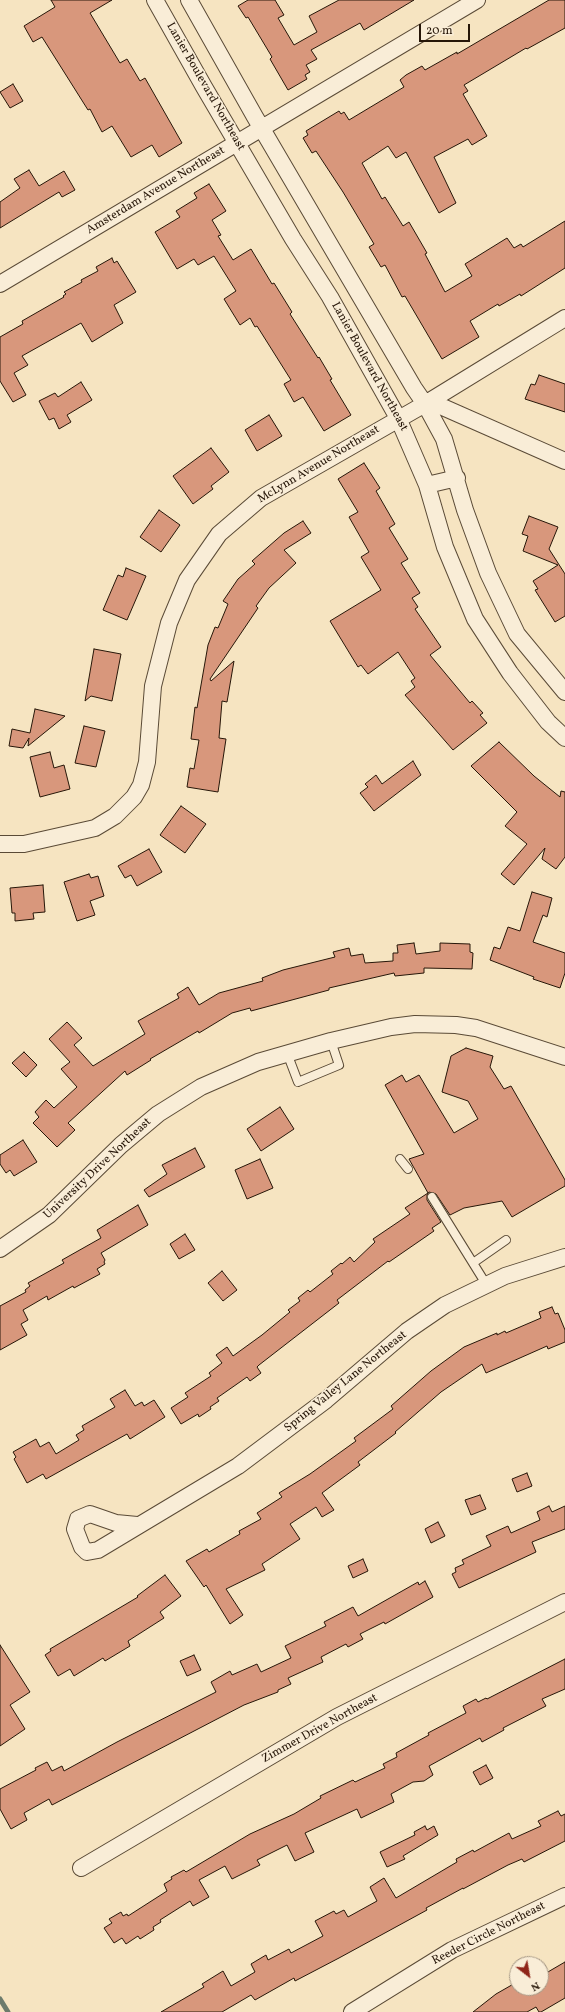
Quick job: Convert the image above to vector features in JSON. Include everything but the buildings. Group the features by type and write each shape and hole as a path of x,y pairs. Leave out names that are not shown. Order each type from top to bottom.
{"street":[{"name":"Lanier Boulevard Northeast","path":"155,0 237,144 330,297 398,418 427,485 445,547 475,619 510,673 548,722 564,734"},
{"path":"189,0 414,388 427,402 444,439 466,510 488,573 517,634 565,692"},
{"name":"Amsterdam Avenue Northeast","path":"0,284 477,0"},
{"name":"McLynn Avenue Northeast","path":"0,844 24,844 83,832 105,823 125,807 134,797 144,773 149,749 150,714 153,686 169,622 187,580 219,534 261,498 427,402 565,318"},
{"path":"427,402 565,461"},
{"path":"427,485 457,478"},
{"name":"University Drive Northeast","path":"0,1249 49,1215 121,1145 158,1114 216,1080 258,1062 391,1026 415,1024 456,1024 495,1033 565,1056"},
{"name":"Spring Valley Lane Northeast","path":"137,1526 238,1466 326,1400 407,1331 445,1305 486,1284 565,1257"},
{"name":"Zimmer Drive Northeast","path":"81,1868 337,1717 565,1602"},
{"name":"Reeder Circle Northeast","path":"352,2012 452,1950 565,1896"}],"lane":[{"path":"287,1053 298,1082 339,1065 331,1041"},
{"path":"400,1159 408,1169"},
{"path":"432,1197 486,1284"},
{"path":"473,1263 506,1240"}],"waterway":[{"path":"0,1999 8,2012"}]}
